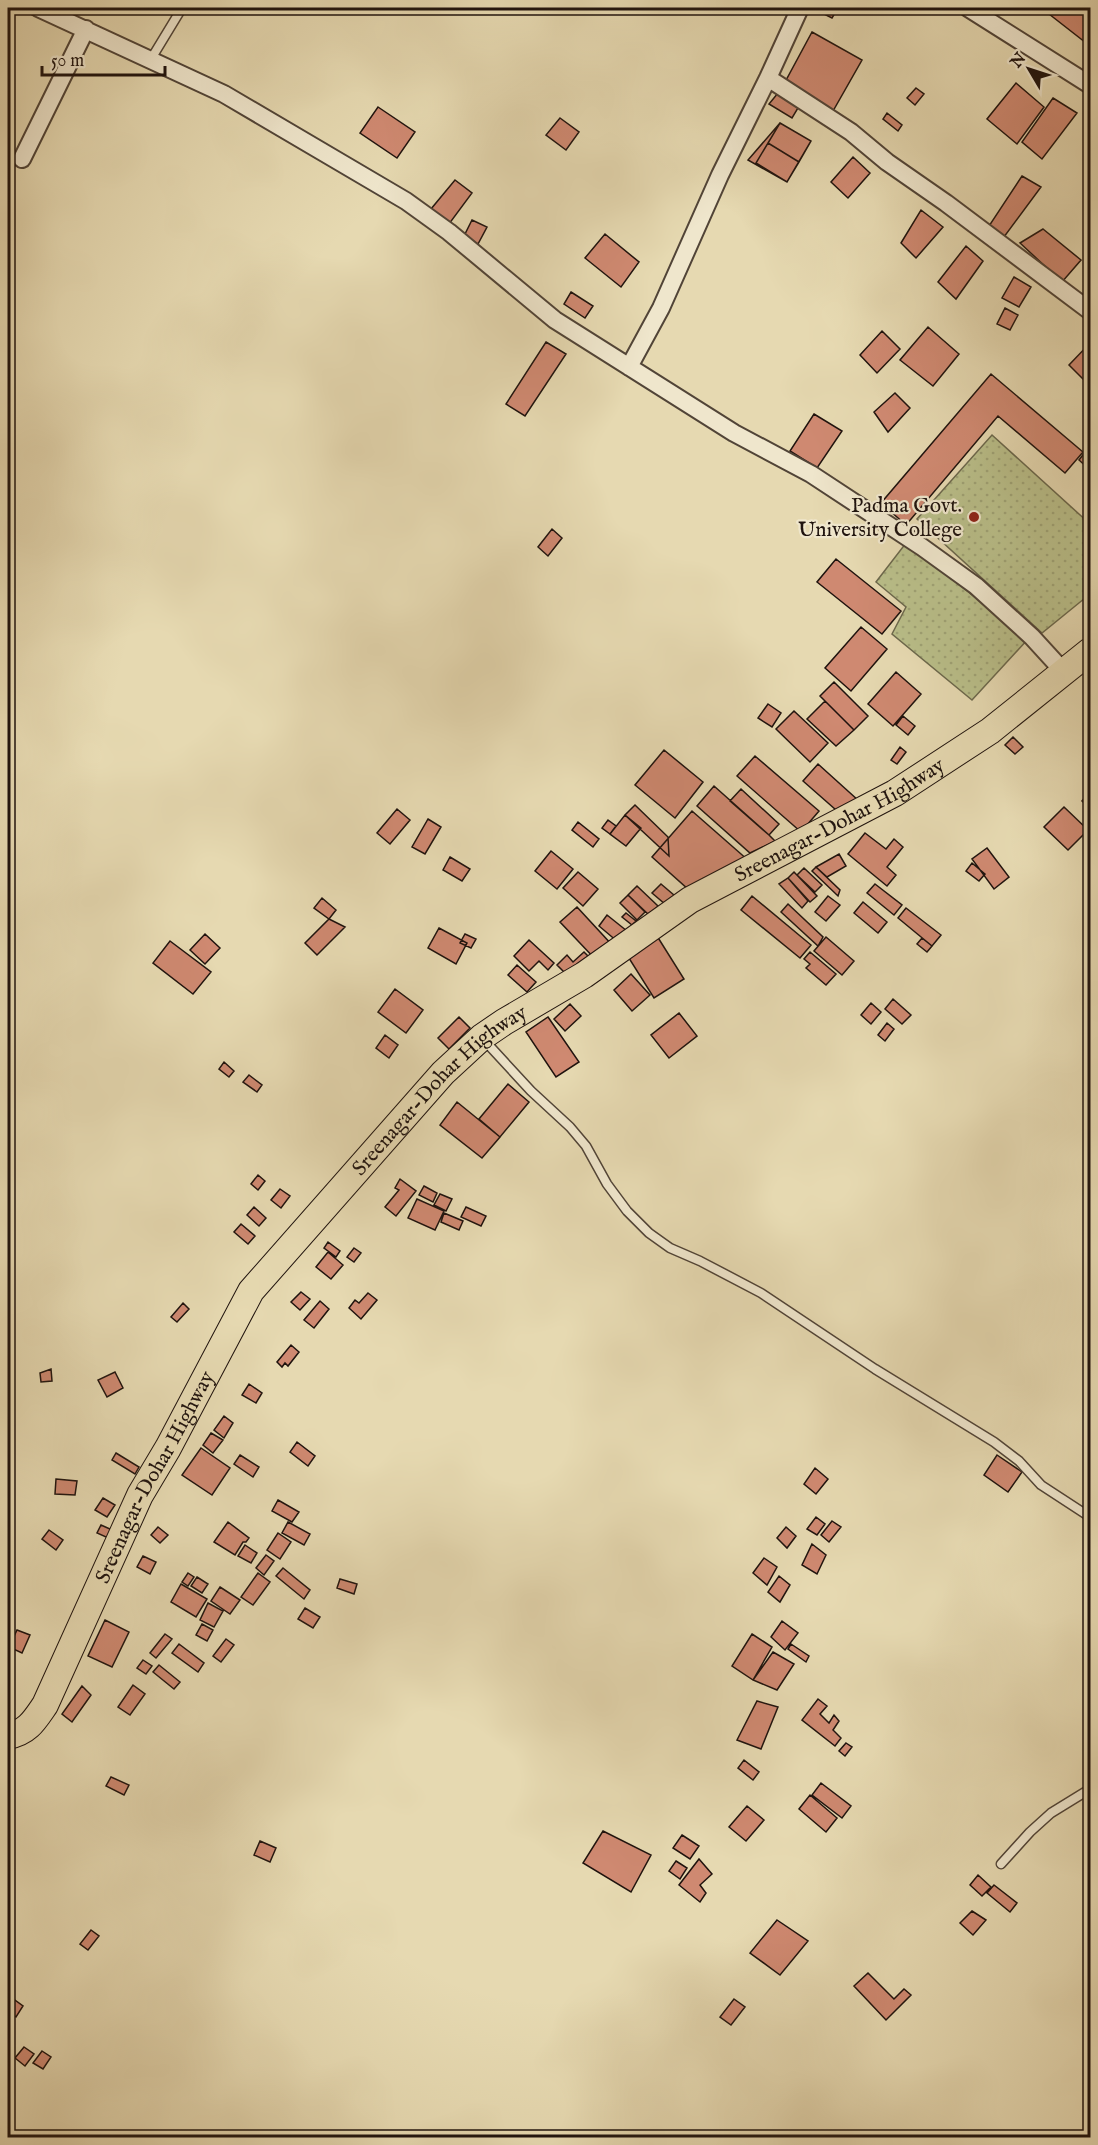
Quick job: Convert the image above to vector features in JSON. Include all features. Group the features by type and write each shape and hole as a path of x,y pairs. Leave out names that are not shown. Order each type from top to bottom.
{"main road":[{"name":"Sreenagar-Dohar Highway","path":"8,1736 31,1726 45,1705 140,1495 168,1448 251,1291 443,1073 482,1037 584,975 690,900 895,793 990,731 1090,651"}],"street":[{"path":"38,8 224,94 320,153 406,201 449,232 555,320 734,433 811,474 922,546 976,586 1032,637 1064,672"},
{"path":"629,367 661,308 720,175 800,8"},
{"path":"968,8 1090,85"},
{"path":"22,159 86,29"},
{"path":"768,78 851,132 887,162 946,203 1090,311"}],"lane":[{"path":"151,59 182,8"},
{"path":"482,1037 531,1091 570,1127 586,1146 607,1184 627,1211 649,1233 670,1248 761,1293 875,1369 994,1442 1019,1461 1041,1485 1090,1516"},
{"path":"1001,1864 1030,1832 1051,1814 1090,1789"}],"green space":[{"path":"992,435 1090,524 1090,594 1042,633 917,519"},
{"path":"906,543 1028,639 972,700 892,634 906,607 876,582"}],"building":[{"path":"812,8 838,8 832,18"},
{"path":"1055,8 1090,8 1090,46 1049,14"},
{"path":"812,32 862,60 833,111 784,84"},
{"path":"1016,83 1044,107 1017,144 987,119"},
{"path":"916,88 924,94 915,105 907,98"},
{"path":"778,93 798,108 792,118 769,104"},
{"path":"1053,98 1077,113 1042,159 1022,142"},
{"path":"378,107 415,132 397,158 360,133"},
{"path":"887,113 902,125 898,131 883,119"},
{"path":"560,118 579,132 566,150 546,135"},
{"path":"780,123 811,141 799,162 768,143"},
{"path":"780,123 811,141 787,182 748,160"},
{"path":"768,143 799,162 787,182 756,163"},
{"path":"853,157 870,173 848,198 831,182"},
{"path":"1022,176 1041,187 1001,241 987,229"},
{"path":"455,180 472,193 449,224 431,209"},
{"path":"921,210 943,227 916,258 901,243"},
{"path":"472,220 487,227 478,244 464,236"},
{"path":"1043,229 1081,260 1062,282 1020,243"},
{"path":"605,234 639,262 621,287 585,258"},
{"path":"966,246 983,261 956,299 938,282"},
{"path":"1014,277 1031,287 1019,307 1002,298"},
{"path":"571,292 593,306 585,318 564,304"},
{"path":"1005,308 1018,315 1010,330 997,324"},
{"path":"928,327 959,354 933,386 900,360"},
{"path":"882,331 900,349 877,373 860,355"},
{"path":"546,342 566,354 525,416 506,404"},
{"path":"1090,343 1090,383 1089,385 1069,365"},
{"path":"991,374 1083,452 1065,473 998,416 906,525 881,503"},
{"path":"895,393 910,408 888,432 874,412"},
{"path":"814,414 842,431 817,468 790,451"},
{"path":"1090,446 1090,470 1079,460"},
{"path":"552,529 562,538 548,556 538,547"},
{"path":"836,559 901,611 882,634 817,582"},
{"path":"861,627 887,649 851,691 825,668"},
{"path":"896,672 921,694 893,726 868,704"},
{"path":"834,682 868,716 854,730 820,696"},
{"path":"825,701 854,730 836,746 807,719"},
{"path":"768,704 781,713 772,727 758,718"},
{"path":"794,711 828,743 810,762 776,729"},
{"path":"903,716 915,726 908,735 896,725"},
{"path":"1013,737 1023,747 1015,754 1005,745"},
{"path":"900,747 906,752 897,764 891,760"},
{"path":"664,750 703,782 675,818 635,785"},
{"path":"755,756 819,811 801,832 737,776"},
{"path":"818,764 859,801 844,817 803,781"},
{"path":"714,786 775,841 750,853 697,806"},
{"path":"741,789 779,824 769,835 730,801"},
{"path":"1090,791 1090,809 1082,801"},
{"path":"635,805 668,837 669,856 625,815"},
{"path":"1064,807 1088,830 1068,850 1044,827"},
{"path":"397,809 410,820 390,844 377,833"},
{"path":"692,811 749,861 688,889 652,857"},
{"path":"625,815 641,828 626,846 610,834"},
{"path":"428,819 441,827 425,854 412,847"},
{"path":"608,820 616,826 610,834 602,828"},
{"path":"578,822 599,839 593,847 572,830"},
{"path":"865,833 886,849 894,839 903,847 887,867 896,875 887,886 848,854"},
{"path":"987,848 1009,877 994,889 972,859"},
{"path":"551,851 573,869 557,889 535,871"},
{"path":"839,854 846,866 827,877 816,867"},
{"path":"450,857 470,869 462,881 443,870"},
{"path":"972,863 985,874 979,881 966,871"},
{"path":"816,867 840,890 838,896 812,871"},
{"path":"804,868 822,885 815,892 797,875"},
{"path":"578,872 598,889 583,906 563,888"},
{"path":"794,872 817,896 810,902 788,878"},
{"path":"788,878 808,901 802,908 779,884"},
{"path":"661,884 681,901 672,910 652,893"},
{"path":"875,884 902,905 894,915 867,893"},
{"path":"637,886 658,906 649,915 628,895"},
{"path":"628,895 645,912 637,920 620,903"},
{"path":"752,896 811,945 800,958 741,910"},
{"path":"828,896 840,905 826,921 815,912"},
{"path":"322,898 336,910 329,919 314,908"},
{"path":"863,902 887,922 878,933 854,913"},
{"path":"788,904 823,937 818,946 781,912"},
{"path":"577,907 613,946 597,961 560,922"},
{"path":"906,908 941,935 932,946 898,918"},
{"path":"626,913 636,921 632,925 622,917"},
{"path":"607,915 627,931 618,942 599,926"},
{"path":"329,919 345,927 317,955 305,943"},
{"path":"439,928 467,943 456,964 428,948"},
{"path":"205,934 220,948 205,964 190,950"},
{"path":"465,934 476,939 471,948 460,943"},
{"path":"657,936 684,979 654,998 627,955"},
{"path":"826,937 854,961 842,975 814,951"},
{"path":"922,938 932,946 927,952 917,944"},
{"path":"529,940 554,963 548,970 539,961 529,971 514,956"},
{"path":"170,941 211,972 193,994 153,963"},
{"path":"584,952 591,959 571,979 557,965 567,955 573,962"},
{"path":"810,952 836,974 826,985 806,968 810,964 804,959"},
{"path":"517,965 536,982 527,992 508,975"},
{"path":"631,974 650,995 632,1011 614,990"},
{"path":"395,989 423,1010 406,1033 378,1012"},
{"path":"893,999 911,1015 902,1024 885,1009"},
{"path":"871,1003 881,1012 871,1024 861,1015"},
{"path":"570,1004 581,1016 565,1031 554,1019"},
{"path":"679,1013 697,1036 669,1058 651,1035"},
{"path":"459,1017 470,1028 449,1049 438,1038"},
{"path":"548,1017 579,1062 556,1077 526,1032"},
{"path":"887,1023 894,1029 885,1041 878,1035"},
{"path":"385,1035 398,1045 389,1058 376,1048"},
{"path":"224,1062 234,1071 229,1077 219,1069"},
{"path":"249,1075 262,1085 257,1092 243,1082"},
{"path":"508,1084 529,1102 500,1137 479,1119"},
{"path":"457,1102 500,1137 482,1158 440,1125"},
{"path":"258,1175 265,1181 258,1190 251,1184"},
{"path":"400,1179 416,1191 396,1216 385,1207 399,1190 395,1188"},
{"path":"424,1186 437,1193 433,1202 419,1195"},
{"path":"280,1189 290,1196 281,1208 271,1200"},
{"path":"440,1194 452,1199 446,1211 434,1205"},
{"path":"417,1199 444,1211 435,1230 408,1218"},
{"path":"254,1207 266,1218 259,1226 247,1215"},
{"path":"466,1207 486,1216 481,1226 461,1217"},
{"path":"444,1213 463,1221 459,1230 441,1222"},
{"path":"241,1224 255,1236 248,1244 234,1232"},
{"path":"328,1242 340,1251 336,1257 324,1248"},
{"path":"354,1248 361,1253 354,1262 347,1257"},
{"path":"328,1252 343,1265 331,1279 316,1267"},
{"path":"301,1292 310,1299 300,1310 291,1302"},
{"path":"368,1293 377,1300 361,1319 349,1308 355,1300 359,1303"},
{"path":"320,1301 329,1309 314,1328 304,1320"},
{"path":"183,1303 189,1309 177,1322 171,1317"},
{"path":"291,1345 299,1352 288,1366 285,1363 282,1367 277,1362"},
{"path":"51,1369 52,1381 41,1382 40,1373"},
{"path":"115,1372 123,1388 107,1397 98,1380"},
{"path":"249,1384 262,1393 256,1403 242,1395"},
{"path":"224,1416 233,1423 224,1438 214,1430"},
{"path":"211,1433 223,1440 213,1453 203,1445"},
{"path":"297,1442 315,1456 308,1466 290,1452"},
{"path":"201,1448 230,1468 212,1495 182,1475"},
{"path":"116,1453 139,1467 135,1474 112,1460"},
{"path":"240,1455 259,1467 253,1477 234,1464"},
{"path":"997,1455 1022,1472 1008,1492 984,1475"},
{"path":"815,1468 828,1479 816,1494 804,1484"},
{"path":"56,1479 77,1481 75,1495 55,1494"},
{"path":"103,1498 115,1505 107,1517 95,1510"},
{"path":"278,1500 299,1512 292,1522 272,1511"},
{"path":"816,1517 825,1524 817,1535 807,1529"},
{"path":"832,1521 841,1527 829,1542 821,1535"},
{"path":"228,1522 249,1538 243,1542 235,1555 214,1542"},
{"path":"288,1522 310,1534 304,1545 282,1533"},
{"path":"101,1525 119,1533 115,1541 97,1533"},
{"path":"158,1527 168,1535 160,1543 151,1535"},
{"path":"786,1527 796,1536 787,1548 777,1538"},
{"path":"49,1530 63,1540 56,1550 42,1539"},
{"path":"278,1533 291,1542 280,1559 267,1550"},
{"path":"812,1544 826,1555 817,1574 802,1565"},
{"path":"245,1545 257,1553 251,1563 238,1556"},
{"path":"266,1555 274,1561 264,1575 256,1568"},
{"path":"143,1556 156,1562 150,1574 137,1567"},
{"path":"764,1558 777,1567 767,1585 753,1573"},
{"path":"283,1568 310,1590 304,1599 276,1576"},
{"path":"188,1573 194,1577 188,1586 182,1582"},
{"path":"258,1573 270,1582 253,1605 241,1597"},
{"path":"779,1576 790,1585 780,1602 768,1592"},
{"path":"197,1577 208,1584 202,1593 191,1586"},
{"path":"340,1579 357,1584 354,1594 337,1588"},
{"path":"181,1584 207,1599 196,1617 171,1602"},
{"path":"220,1587 240,1600 230,1614 211,1601"},
{"path":"208,1603 223,1611 214,1627 200,1620"},
{"path":"305,1608 320,1617 313,1628 298,1619"},
{"path":"105,1620 129,1632 112,1667 88,1656"},
{"path":"782,1621 798,1633 785,1650 771,1637"},
{"path":"202,1624 213,1630 207,1641 196,1635"},
{"path":"17,1630 30,1635 22,1653 9,1647"},
{"path":"165,1634 172,1639 156,1658 150,1653"},
{"path":"752,1634 772,1647 753,1680 732,1666"},
{"path":"226,1639 234,1645 221,1662 213,1656"},
{"path":"179,1644 204,1663 198,1672 172,1653"},
{"path":"791,1644 809,1656 806,1662 788,1649"},
{"path":"773,1652 794,1664 777,1690 753,1680"},
{"path":"143,1660 152,1666 146,1674 137,1668"},
{"path":"159,1665 180,1682 174,1689 153,1672"},
{"path":"133,1685 145,1694 130,1715 118,1707"},
{"path":"82,1686 91,1695 72,1722 62,1714"},
{"path":"818,1699 827,1706 820,1714 829,1723 834,1715 839,1721 833,1730 841,1738 835,1746 802,1720"},
{"path":"757,1701 778,1707 761,1749 737,1740"},
{"path":"846,1743 852,1747 845,1756 839,1751"},
{"path":"744,1760 759,1772 753,1780 738,1768"},
{"path":"111,1777 129,1785 124,1795 106,1786"},
{"path":"821,1783 851,1806 842,1818 812,1795"},
{"path":"810,1795 837,1818 826,1832 799,1809"},
{"path":"747,1806 764,1820 746,1841 729,1827"},
{"path":"603,1831 651,1855 631,1892 583,1863"},
{"path":"682,1835 699,1846 690,1859 673,1848"},
{"path":"260,1841 276,1848 270,1862 254,1855"},
{"path":"699,1859 712,1874 700,1885 706,1893 700,1902 679,1885"},
{"path":"676,1861 687,1868 680,1879 669,1871"},
{"path":"978,1875 991,1887 982,1896 970,1885"},
{"path":"994,1885 1017,1903 1010,1912 987,1893"},
{"path":"972,1911 986,1920 973,1935 960,1923"},
{"path":"777,1920 808,1941 780,1975 750,1953"},
{"path":"91,1930 99,1936 88,1950 80,1944"},
{"path":"868,1973 894,1999 904,1989 911,1995 886,2020 854,1986"},
{"path":"8,1995 23,2006 16,2017 8,2011"},
{"path":"734,1999 745,2007 731,2025 720,2017"},
{"path":"24,2047 34,2054 25,2066 15,2058"},
{"path":"42,2051 51,2057 43,2069 33,2063"}],"place":[{"name":"Padma Govt. University College","path":"974,517"}]}
